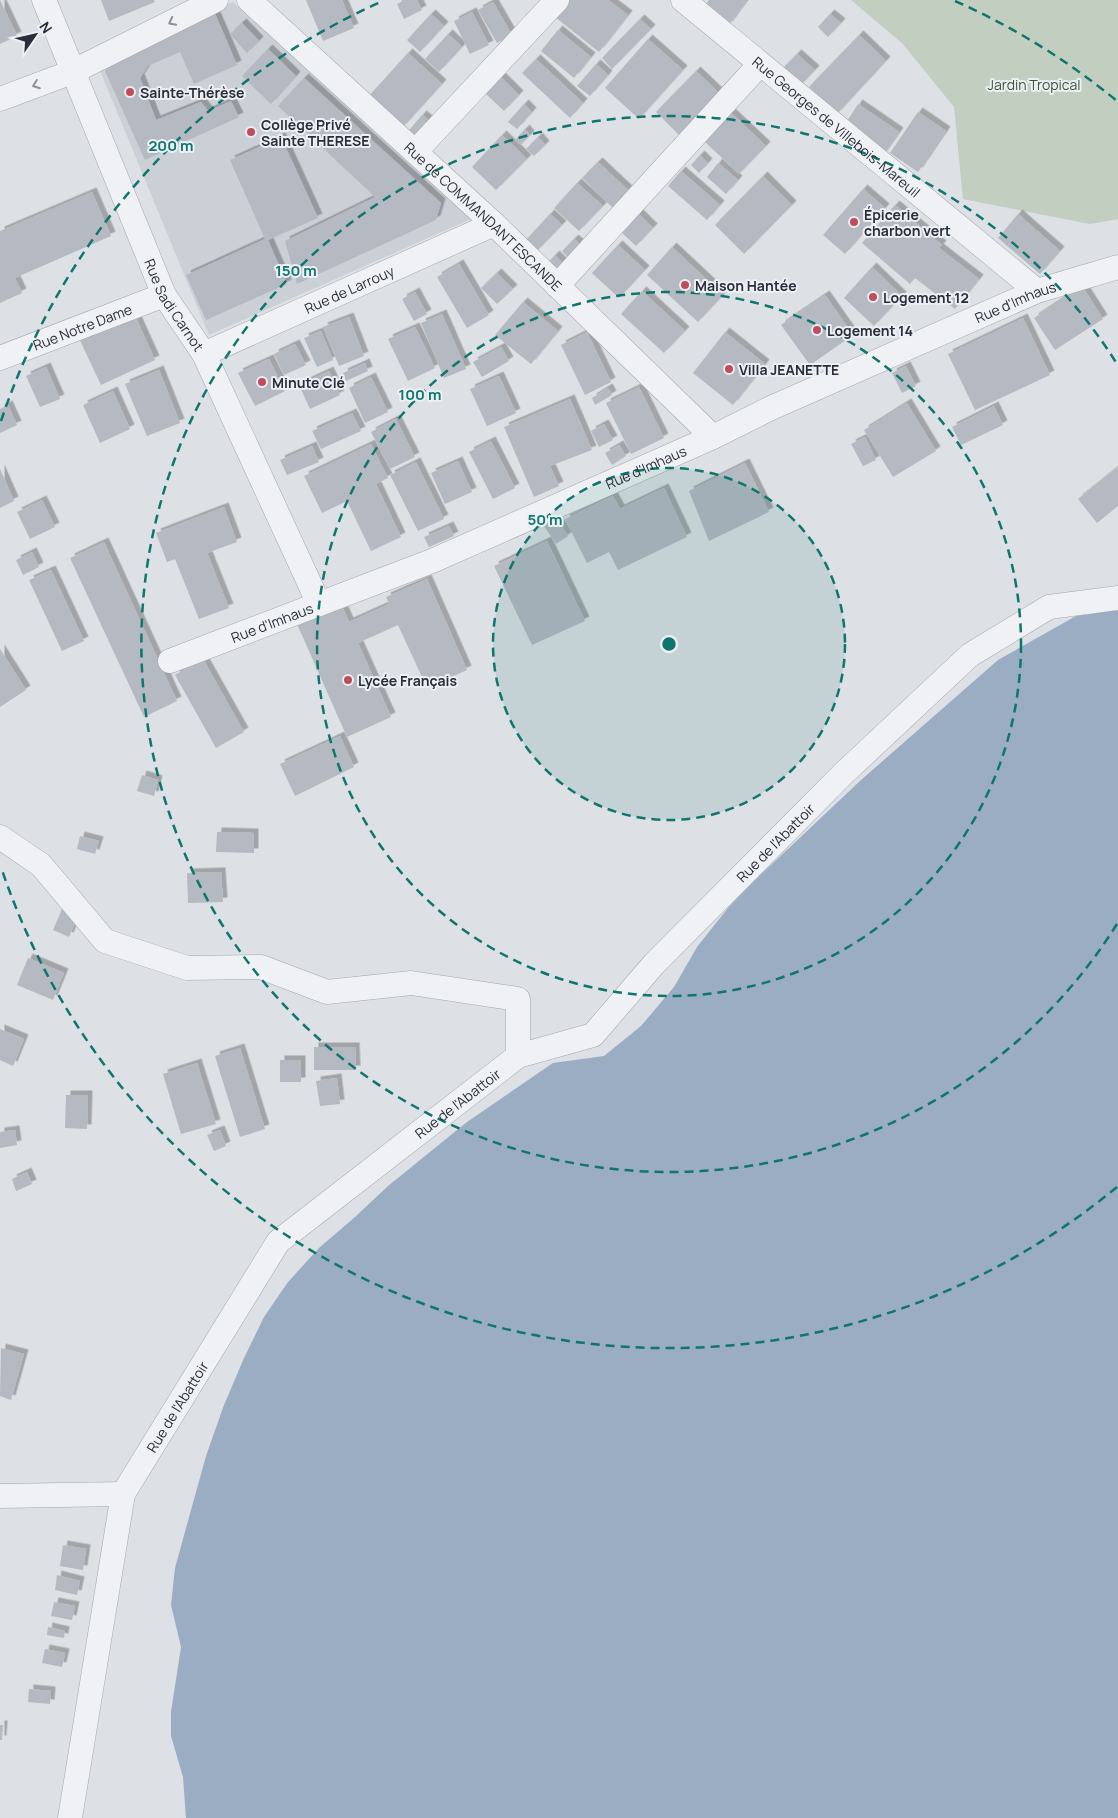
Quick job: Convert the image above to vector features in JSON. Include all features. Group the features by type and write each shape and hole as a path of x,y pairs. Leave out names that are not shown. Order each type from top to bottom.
{"street":[{"name":"Rue Sadi Carnot","path":"44,0 164,295 204,354 319,604"},
{"path":"0,98 72,72 216,0"},
{"name":"Rue de COMMANDANT ESCANDE","path":"250,0 494,224 713,437"},
{"path":"415,152 558,0"},
{"name":"Rue Georges de Villebois-Mareuil","path":"683,0 1037,291"},
{"path":"557,286 760,64"},
{"name":"Rue de Larrouy","path":"204,354 494,224"},
{"name":"Rue d'Imhaus","path":"170,661 432,561 713,437 771,408 1037,291 1118,267"},
{"name":"Rue Notre Dame","path":"0,358 164,295"},
{"name":"Rue de l'Abattoir","path":"70,1818 123,1494 278,1242 518,1056 593,1035 660,957 844,773 970,655 1050,607 1118,598"},
{"path":"0,837 41,865 105,941 187,968 261,967 327,992 411,982 518,999 518,1056"},
{"path":"0,1496 123,1494"}],"shaded area":[{"name":"Collège Privé Sainte THERESE","path":"233,2 471,219 209,335 94,56"}],"green space":[{"name":"Jardin Tropical","path":"851,0 1118,0 1118,219 1090,224 963,199 954,107 902,43"}],"water":[{"path":"1118,610 1118,1818 186,1818 183,1777 171,1736 171,1712 181,1647 171,1605 175,1568 206,1456 224,1405 264,1317 288,1282 319,1248 388,1186 467,1122 553,1063 604,1056 641,1026 674,987 697,947 728,908 754,881 861,780 998,660 1076,616"}],"building":[{"path":"0,0 17,36 0,44"},
{"path":"101,0 154,0 155,2 109,21"},
{"path":"306,0 342,0 354,28 323,41"},
{"path":"405,0 417,0 422,10 404,19 397,4"},
{"path":"568,0 608,0 628,15 599,52 555,17"},
{"path":"709,0 747,0 728,26 703,9"},
{"path":"493,2 512,35 497,43 478,10"},
{"name":"Sainte-Thérèse","path":"213,9 237,65 194,84 180,52 148,66 140,78 156,120 201,102 208,111 231,101 239,117 145,160 105,71 118,49"},
{"path":"472,12 489,45 470,54 454,21"},
{"path":"431,14 444,26 420,52 407,40"},
{"path":"830,14 841,23 828,37 818,27"},
{"path":"640,19 651,29 612,69 602,58"},
{"path":"242,23 259,41 247,53 230,34"},
{"path":"558,30 591,57 574,78 541,51"},
{"path":"448,34 462,47 439,72 425,59"},
{"path":"859,35 886,61 837,114 809,87"},
{"path":"648,39 683,70 639,119 605,88"},
{"path":"268,49 296,76 271,104 242,76"},
{"path":"408,53 442,84 402,128 368,97"},
{"path":"797,54 815,70 799,87 781,70"},
{"path":"536,59 583,103 570,118 522,73"},
{"path":"596,64 608,75 590,96 577,86"},
{"path":"696,71 721,95 680,136 656,112"},
{"path":"500,76 519,95 504,111 485,93"},
{"path":"304,78 441,203 436,220 297,284 285,241 375,197 278,106"},
{"path":"524,104 532,112 517,129 508,122"},
{"path":"858,104 899,132 882,156 842,129"},
{"path":"918,112 946,131 918,172 890,153"},
{"path":"731,113 766,146 739,174 704,141"},
{"path":"422,115 432,123 416,142 406,134"},
{"path":"525,129 530,135 521,145 515,140"},
{"path":"502,135 527,159 496,190 472,167"},
{"path":"281,137 318,218 268,240 287,284 206,320 186,275 265,239 230,160"},
{"path":"538,137 545,145 534,156 526,149"},
{"path":"700,155 708,163 699,173 691,165"},
{"path":"598,162 629,191 613,208 582,178"},
{"path":"718,163 738,180 726,194 707,177"},
{"path":"681,171 720,205 707,220 668,186"},
{"path":"763,176 792,205 744,254 715,225"},
{"path":"577,183 603,206 579,231 554,208"},
{"name":"Épicerie charbon vert","path":"863,189 885,208 845,254 823,235"},
{"path":"92,192 111,236 15,278 22,293 0,303 0,231"},
{"path":"895,205 942,245 939,248 979,279 955,309 915,278 910,284 862,243"},
{"path":"636,211 653,228 636,246 619,230"},
{"path":"550,214 562,225 536,252 525,241"},
{"path":"1018,214 1060,251 1040,274 998,238"},
{"path":"574,239 581,245 569,258 562,251"},
{"path":"618,245 645,270 619,298 592,273"},
{"name":"Maison Hantée","path":"672,247 723,295 698,322 647,275"},
{"path":"555,255 563,263 553,273 546,265"},
{"path":"459,264 489,315 467,328 437,277"},
{"name":"Logement 12","path":"872,267 902,296 874,326 844,298"},
{"path":"497,273 513,289 497,304 481,288"},
{"path":"1082,286 1103,319 1055,350 1034,318"},
{"path":"642,291 685,331 664,353 621,314"},
{"path":"415,292 427,314 414,321 402,299"},
{"name":"Logement 14","path":"825,295 853,335 810,365 781,325"},
{"path":"523,302 558,331 531,364 495,335"},
{"path":"132,309 155,360 101,385 77,334"},
{"path":"442,314 466,369 444,378 421,323"},
{"path":"349,317 364,356 339,366 323,327"},
{"path":"1023,318 1050,375 975,410 948,354"},
{"path":"415,327 435,368 408,381 388,339"},
{"path":"321,331 333,360 317,367 304,338"},
{"path":"587,332 611,382 585,395 561,345"},
{"name":"Villa JEANETTE","path":"725,332 765,364 733,405 693,373"},
{"path":"295,344 306,365 284,375 274,354"},
{"path":"501,347 509,361 482,377 473,362"},
{"name":"Minute Clé","path":"269,359 285,391 255,406 238,373"},
{"path":"365,363 368,371 346,381 343,373"},
{"path":"906,366 916,386 902,393 892,373"},
{"path":"46,367 60,399 40,407 26,376"},
{"path":"159,370 180,423 147,436 125,384"},
{"path":"329,371 340,395 310,409 299,385"},
{"path":"499,376 516,413 487,426 470,389"},
{"path":"371,377 388,412 365,423 349,388"},
{"path":"639,387 664,438 631,454 606,403"},
{"path":"608,388 612,395 595,405 592,398"},
{"path":"113,391 130,429 100,443 83,405"},
{"path":"570,399 592,450 550,466 559,486 534,497 504,427"},
{"path":"907,403 936,451 893,477 864,430"},
{"path":"8,405 17,425 0,433 0,409"},
{"path":"994,406 1003,425 961,445 952,427"},
{"path":"352,413 361,431 321,449 312,431"},
{"path":"396,419 415,457 390,469 371,432"},
{"path":"604,424 613,440 599,447 591,431"},
{"path":"865,437 876,460 863,466 851,444"},
{"path":"491,441 515,488 493,499 469,452"},
{"path":"371,444 388,478 376,484 401,537 371,551 347,501 322,513 304,476"},
{"path":"619,445 626,456 612,465 605,453"},
{"path":"312,446 319,462 287,475 280,460"},
{"path":"458,461 472,492 445,504 431,473"},
{"path":"416,462 444,519 418,531 390,475"},
{"path":"745,463 769,512 709,541 689,491"},
{"path":"1118,467 1118,506 1097,523 1078,499"},
{"path":"0,469 14,501 0,508"},
{"path":"664,488 687,537 618,570 609,552 587,563 565,519 613,496 620,509"},
{"path":"42,500 55,527 30,539 17,512"},
{"path":"224,507 237,542 207,553 229,608 199,619 175,559 167,562 156,533"},
{"path":"556,518 568,536 556,544 544,526"},
{"path":"449,526 454,536 429,547 424,537"},
{"path":"547,541 585,621 532,645 494,566"},
{"path":"104,542 177,701 144,717 70,558"},
{"path":"32,552 39,567 23,575 16,560"},
{"path":"51,570 84,641 62,651 29,580"},
{"path":"427,579 467,670 427,688 398,625 358,643 391,717 347,737 297,624 341,604 349,622 389,604 386,597"},
{"path":"0,649 26,690 0,707"},
{"path":"203,659 244,732 216,748 175,675"},
{"path":"340,736 354,767 295,796 280,764"},
{"path":"142,775 158,780 154,796 137,791"},
{"path":"217,832 254,833 254,853 216,852"},
{"path":"80,836 99,841 95,854 77,849"},
{"path":"221,872 223,902 188,903 187,873"},
{"path":"62,909 78,916 69,937 53,930"},
{"path":"28,958 64,973 53,1000 17,985"},
{"path":"0,1029 24,1039 13,1066 0,1060"},
{"path":"314,1047 355,1047 356,1070 314,1070"},
{"path":"240,1048 265,1129 240,1137 215,1056"},
{"path":"280,1060 301,1060 301,1082 280,1082"},
{"path":"197,1063 216,1124 181,1134 163,1074"},
{"path":"337,1078 340,1104 320,1106 316,1081"},
{"path":"66,1095 88,1095 87,1129 65,1128"},
{"path":"15,1130 17,1145 0,1148 0,1132"},
{"path":"220,1130 226,1146 214,1151 207,1135"},
{"path":"27,1172 32,1184 16,1191 12,1179"},
{"path":"1,1348 24,1354 11,1400 0,1396"},
{"path":"63,1545 86,1549 83,1570 60,1566"},
{"path":"57,1575 80,1581 77,1595 55,1590"},
{"path":"54,1602 75,1606 72,1620 51,1616"},
{"path":"48,1627 65,1631 64,1638 47,1635"},
{"path":"45,1649 65,1653 62,1667 42,1663"},
{"path":"29,1689 51,1691 50,1704 28,1702"},
{"path":"0,1725 3,1725 2,1740 0,1740"}],"place":[{"name":"Sainte-Thérèse","path":"130,92"},
{"name":"Collège Privé Sainte THERESE","path":"251,132"},
{"name":"Épicerie charbon vert","path":"854,222"},
{"name":"Maison Hantée","path":"685,285"},
{"name":"Logement 12","path":"873,297"},
{"name":"Logement 14","path":"817,330"},
{"name":"Villa JEANETTE","path":"729,369"},
{"name":"Minute Clé","path":"262,382"},
{"name":"Lycée Français","path":"348,680"}]}
